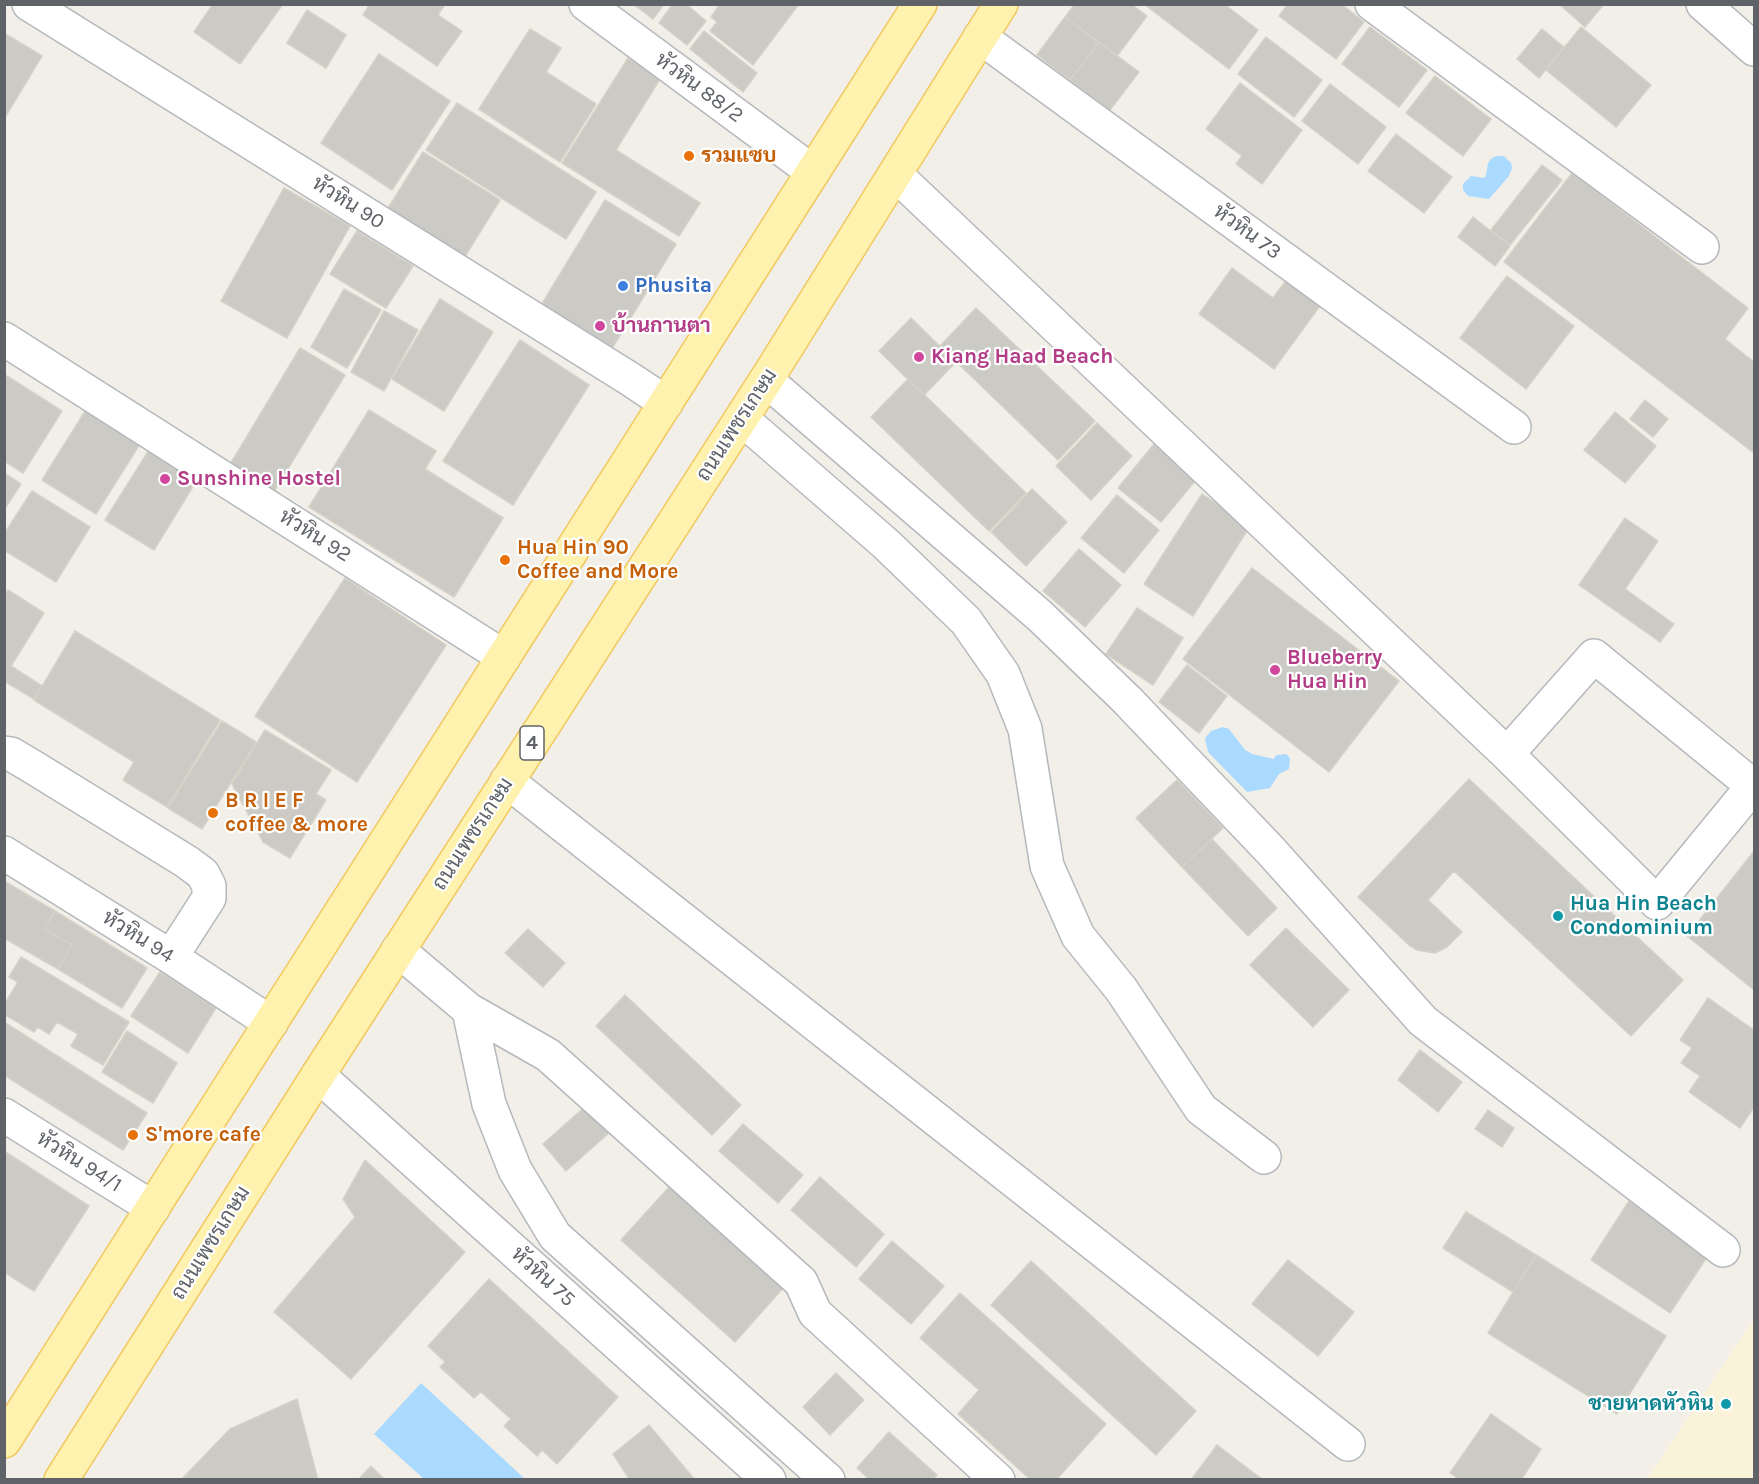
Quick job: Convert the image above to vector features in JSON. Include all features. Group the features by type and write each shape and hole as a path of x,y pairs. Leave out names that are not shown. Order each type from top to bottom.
{"main road":[{"path":"4,1441 920,4"},
{"name":"ถนนเพชรเกษม","path":"61,1479 318,1075 742,419 1000,4"}],"street":[{"name":"หัวหิน 90","path":"29,4 666,403"},
{"name":"หัวหิน 88/2","path":"586,4 813,172"},
{"path":"1372,4 1702,247"},
{"path":"1703,4 1755,49"},
{"name":"หัวหิน 73","path":"980,37 1514,427"},
{"path":"895,174 1507,754 1657,903 1753,786 1594,656 1507,754"},
{"name":"หัวหิน 92","path":"4,339 504,657"},
{"path":"766,380 1040,616 1126,700 1270,851 1423,1021 1723,1250"},
{"path":"742,419 886,544 966,621 1003,674 1025,729 1047,866 1078,936 1121,989 1201,1109 1264,1157"},
{"path":"4,753 12,754 203,874 209,886 209,898 171,957"},
{"path":"507,781 1348,1444"},
{"name":"หัวหิน 94","path":"4,853 171,957 271,1023"},
{"path":"398,951 469,1010 548,1055 801,1282 814,1313 999,1479"},
{"path":"469,1010 489,1104 515,1170 555,1236 828,1479"},
{"name":"หัวหิน 75","path":"318,1075 769,1479"},
{"name":"หัวหิน 94/1","path":"4,1115 153,1208"}],"sand":[{"name":"ชายหาดหัวหิน","path":"1754,1320 1754,1479 1647,1479 1747,1329"}],"water":[{"path":"1497,156 1504,156 1511,163 1509,176 1489,199 1468,196 1463,190 1463,184 1471,176 1484,178 1488,163"},
{"path":"1223,727 1229,729 1245,750 1252,754 1274,759 1276,755 1286,754 1290,758 1289,769 1279,774 1270,788 1247,792 1208,752 1205,738 1211,731"},
{"path":"421,1383 525,1479 424,1479 374,1434"}],"building":[{"path":"213,4 283,4 240,64 194,32"},
{"path":"370,4 445,4 438,15 462,31 437,66 363,15"},
{"path":"633,4 664,4 653,19"},
{"path":"673,4 686,4 706,21 687,45 659,23"},
{"path":"720,4 799,4 753,65 710,31 717,22 711,17"},
{"path":"1075,4 1131,4 1147,16 1117,56 1065,17"},
{"path":"1144,4 1224,4 1258,30 1229,69"},
{"path":"1288,4 1341,4 1364,22 1336,59 1279,16"},
{"path":"1559,4 1604,4 1585,27"},
{"path":"307,10 346,35 326,68 287,43"},
{"path":"1065,17 1099,42 1070,80 1037,55"},
{"path":"1370,27 1427,70 1399,107 1342,64"},
{"path":"1581,27 1651,85 1616,127 1546,70"},
{"path":"530,29 561,48 546,72 596,104 560,162 479,109"},
{"path":"1542,29 1564,47 1539,78 1517,59"},
{"path":"704,31 757,73 743,92 690,49"},
{"path":"4,33 42,56 4,119"},
{"path":"1266,37 1322,80 1294,117 1238,74"},
{"path":"1099,42 1139,72 1110,110 1070,80"},
{"path":"379,54 450,101 392,190 321,143"},
{"path":"628,58 660,79 616,150 700,203 679,236 562,163"},
{"path":"1435,76 1491,119 1463,156 1406,113"},
{"path":"1240,83 1302,130 1262,184 1236,164 1242,156 1206,129"},
{"path":"1330,84 1386,127 1358,164 1302,121"},
{"path":"457,103 596,192 566,239 426,150"},
{"path":"1396,134 1452,177 1424,213 1368,171"},
{"path":"423,152 500,200 464,258 387,210"},
{"path":"1542,165 1562,180 1510,245 1491,230"},
{"path":"1572,173 1748,308 1725,339 1754,362 1754,453 1504,262"},
{"path":"284,188 350,226 287,338 221,301"},
{"path":"605,200 676,244 608,355 537,312"},
{"path":"1473,217 1510,246 1495,266 1458,237"},
{"path":"357,231 413,266 386,308 330,274"},
{"path":"1232,268 1273,298 1288,278 1322,303 1274,369 1199,314"},
{"path":"1507,276 1574,326 1526,389 1460,338"},
{"path":"344,289 381,310 347,368 311,347"},
{"path":"440,299 493,332 444,411 392,379"},
{"path":"976,308 1095,421 1058,460 940,346"},
{"path":"384,311 418,330 384,391 351,372"},
{"path":"911,318 956,362 924,395 879,351"},
{"path":"520,340 589,385 513,505 443,461"},
{"path":"300,348 345,375 275,490 231,463"},
{"path":"7,376 62,411 23,473 4,461 4,380"},
{"path":"908,379 1026,493 989,531 871,417"},
{"path":"1645,400 1668,419 1653,437 1630,419"},
{"path":"89,405 143,439 96,514 42,480"},
{"path":"369,410 436,451 425,469 503,518 454,597 309,507"},
{"path":"1615,412 1656,446 1625,483 1584,450"},
{"path":"1097,423 1132,456 1091,500 1056,466"},
{"path":"1154,444 1196,480 1161,522 1118,488"},
{"path":"149,450 197,480 154,550 105,520"},
{"path":"4,473 21,484 4,510"},
{"path":"1032,489 1067,522 1026,566 991,532"},
{"path":"32,491 90,527 56,582 4,550 4,534"},
{"path":"1202,494 1250,526 1193,616 1144,584"},
{"path":"1117,495 1159,530 1124,573 1081,538"},
{"path":"1625,518 1658,541 1625,589 1674,624 1660,642 1579,585"},
{"path":"1079,549 1121,585 1085,627 1043,591"},
{"path":"1252,568 1399,681 1329,772 1183,659"},
{"path":"345,578 446,645 357,782 255,716"},
{"path":"8,590 44,613 11,666 42,686 34,699 4,681 4,596"},
{"path":"1137,608 1183,638 1153,685 1106,654"},
{"path":"75,631 220,720 167,807 123,780 134,762 34,700"},
{"path":"1187,665 1227,696 1199,733 1159,702"},
{"path":"222,721 256,742 202,829 168,808"},
{"path":"265,730 331,770 316,794 326,800 290,858 263,842 232,784"},
{"name":"Hua Hin Beach Condominium","path":"1469,779 1683,980 1631,1036 1454,871 1428,900 1462,932 1447,947 1435,953 1417,950 1409,945 1358,897"},
{"path":"1177,780 1223,828 1182,867 1136,818"},
{"path":"1212,839 1277,908 1248,936 1182,867"},
{"path":"1754,851 1754,990 1687,936"},
{"path":"4,881 55,911 44,929 72,945 58,969 4,938"},
{"path":"55,911 147,968 122,1008 58,969 72,945 44,929"},
{"path":"1286,928 1349,990 1313,1027 1250,965"},
{"path":"528,929 565,963 543,987 505,953"},
{"path":"21,957 129,1022 103,1065 71,1046 78,1034 57,1022 49,1034 38,1027 34,1032 4,1014 4,1005 18,982 9,977"},
{"path":"160,972 216,1008 188,1053 131,1016"},
{"path":"625,995 741,1105 712,1135 596,1026"},
{"path":"1708,998 1754,1030 1754,1107 1740,1128 1689,1092 1700,1076 1681,1063 1692,1048 1680,1040"},
{"path":"4,1022 147,1113 123,1150 4,1075"},
{"path":"127,1031 177,1063 153,1103 102,1072"},
{"path":"1420,1050 1462,1082 1438,1112 1398,1080"},
{"path":"587,1105 610,1132 566,1171 543,1144"},
{"path":"1488,1110 1514,1128 1502,1147 1475,1129"},
{"path":"743,1124 803,1175 778,1203 719,1151"},
{"path":"4,1151 89,1206 34,1291 4,1272"},
{"path":"365,1160 465,1252 351,1379 274,1312 355,1217 343,1199"},
{"path":"820,1177 884,1234 856,1267 791,1210"},
{"path":"670,1186 784,1287 735,1342 621,1240"},
{"path":"1629,1201 1709,1254 1670,1313 1591,1260"},
{"path":"1466,1212 1536,1255 1513,1292 1443,1248"},
{"path":"892,1241 944,1286 911,1324 859,1279"},
{"path":"1536,1255 1666,1336 1617,1414 1488,1333"},
{"path":"1288,1260 1354,1312 1318,1356 1252,1304"},
{"path":"1031,1261 1196,1411 1156,1455 991,1305"},
{"path":"489,1279 618,1397 557,1464 542,1450 537,1456 504,1426 511,1419 481,1392 474,1398 440,1367 445,1362 428,1346"},
{"path":"960,1293 1106,1424 1056,1480 1031,1480 958,1414 979,1390 920,1338"},
{"path":"836,1373 864,1400 830,1435 803,1407"},
{"path":"297,1399 318,1480 181,1480 230,1429"},
{"path":"1491,1414 1541,1449 1521,1480 1460,1480 1450,1473"},
{"path":"649,1425 695,1480 630,1480 613,1454"},
{"path":"889,1432 937,1475 933,1480 870,1480 857,1468"},
{"path":"1217,1445 1263,1480 1191,1480"},
{"path":"371,1466 385,1480 358,1480"}],"place":[{"name":"รวมแซบ","path":"689,156"},
{"name":"Phusita","path":"623,286"},
{"name":"บ้านกานตา","path":"600,326"},
{"name":"Kiang Haad Beach","path":"919,357"},
{"name":"Sunshine Hostel","path":"165,479"},
{"name":"Hua Hin 90 Coffee and More","path":"505,560"},
{"name":"Blueberry Hua Hin","path":"1275,670"},
{"name":"B R I E F coffee & more","path":"213,813"},
{"name":"Hua Hin Beach Condominium","path":"1558,916"},
{"name":"S'more cafe","path":"133,1135"},
{"name":"ชายหาดหัวหิน","path":"1726,1404"}]}
